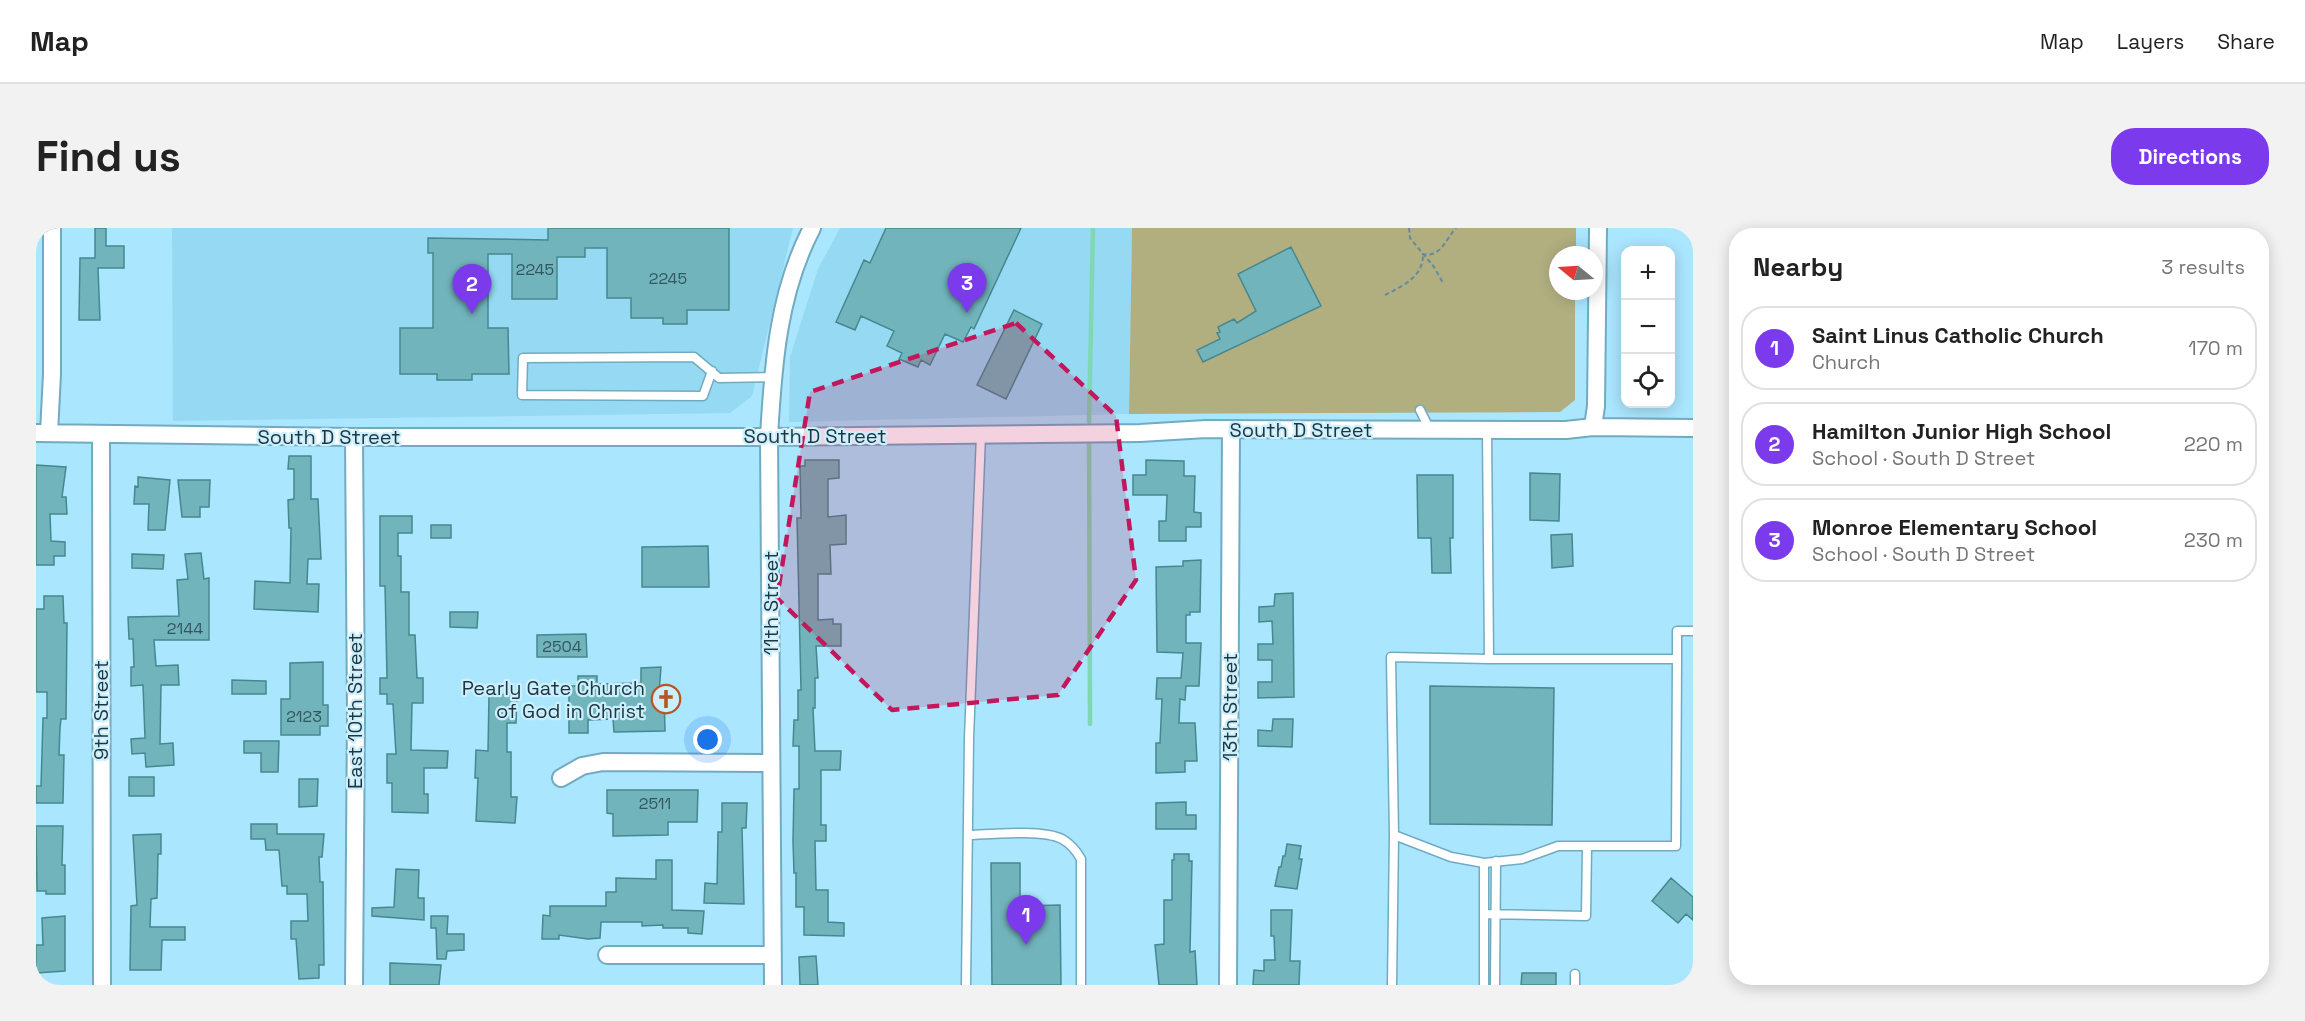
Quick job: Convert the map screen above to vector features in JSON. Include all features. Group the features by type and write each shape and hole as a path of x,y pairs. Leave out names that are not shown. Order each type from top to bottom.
{"street":[{"path":"42,433 52,374 52,228"},
{"name":"11th Street","path":"773,985 770,437 773,377 778,328 789,286 812,228"},
{"path":"1593,427 1596,406 1598,228"},
{"name":"South D Street","path":"42,433 354,437 770,437 1231,430 1693,428"},
{"name":"13th Street","path":"1227,985 1231,430"},
{"name":"9th Street","path":"101,435 102,985"},
{"name":"East 10th Street","path":"354,437 356,727 354,985"},
{"path":"561,778 582,766 603,762 771,763"},
{"path":"607,955 773,955"}],"lane":[{"path":"712,371 703,396 522,395 523,358 694,357 712,371 719,378 773,377"},
{"path":"1420,410 1430,430"},
{"path":"1487,430 1489,659"},
{"path":"966,985 968,835 981,435"},
{"path":"1394,835 1451,857 1484,862 1522,859 1558,846 1676,846 1677,631 1693,631"},
{"path":"1392,985 1394,835 1390,657 1677,659"},
{"path":"968,835 1043,834 1060,838 1075,848 1081,859 1081,985"},
{"path":"1484,914 1586,916 1587,847"},
{"path":"1495,985 1496,861"},
{"path":"1484,862 1484,985"},
{"path":"1575,974 1575,985"}],"path":[{"path":"1409,228 1410,238 1434,267 1443,284"},
{"path":"1422,254 1430,256 1442,249 1456,228"},
{"path":"1385,295 1418,273 1423,260 1422,254"}],"highlighted area":[{"path":"1016,323 1116,416 1136,580 1058,695 892,710 777,598 810,392"}],"shaded area":[{"path":"172,228 793,228 752,396 730,413 173,421"},
{"path":"840,228 1132,228 1129,414 789,422 790,357 818,269"},
{"path":"1132,228 1576,228 1576,246 1549,246 1549,300 1575,300 1575,400 1560,412 1129,414"}],"building":[{"path":"95,228 106,228 106,246 124,246 124,268 98,268 100,320 79,320 80,258 95,258"},
{"path":"548,228 729,228 729,310 687,310 687,324 663,324 663,318 631,318 631,298 607,298 607,248 585,248 585,257 557,257 557,299 512,299 512,254 488,254 488,328 508,328 509,374 472,374 472,380 437,380 437,374 400,374 400,328 433,328 433,253 428,253 428,238 548,240"},
{"path":"886,228 1021,228 974,329 971,327 963,342 945,334 930,365 921,360 918,367 899,359 902,353 887,346 894,331 861,316 855,330 836,322 864,260 870,263"},
{"path":"1291,247 1321,306 1203,362 1197,350 1220,339 1217,333 1220,332 1218,327 1234,319 1237,323 1256,311 1238,274"},
{"path":"1014,310 1042,324 1006,399 977,385"},
{"path":"289,456 311,456 311,499 318,499 321,559 308,559 307,584 319,584 318,612 254,609 255,581 290,583 291,528 289,528 288,500 294,499 294,469 288,469"},
{"path":"805,460 839,460 839,478 828,479 828,517 846,515 846,544 830,545 831,574 818,574 818,620 833,619 833,624 841,624 841,646 816,646 818,678 815,678 815,708 813,708 815,751 841,751 840,770 821,770 821,825 826,825 826,841 815,841 816,890 828,890 828,922 844,923 844,936 804,935 804,907 796,907 793,841 794,789 799,789 799,746 793,746 794,720 798,720 798,690 801,690 797,518 801,518 800,466 805,466"},
{"path":"1146,460 1184,461 1184,476 1195,476 1194,512 1201,513 1201,527 1186,527 1186,541 1159,541 1159,521 1166,521 1167,495 1133,495 1133,475 1146,475"},
{"path":"36,465 66,467 62,497 66,497 67,514 50,514 51,541 65,542 65,556 54,556 54,565 36,565"},
{"path":"1530,473 1560,474 1559,521 1530,520"},
{"path":"1417,475 1453,475 1451,573 1432,573 1431,538 1418,538"},
{"path":"138,477 170,480 165,530 148,530 149,504 134,504"},
{"path":"178,480 210,480 209,507 200,507 200,517 182,517"},
{"path":"380,516 412,516 412,533 398,533 398,556 401,556 401,592 409,592 409,635 415,635 417,678 423,678 423,703 412,703 411,750 448,751 447,768 424,768 424,794 428,794 428,813 392,812 392,783 387,783 387,754 396,754 393,704 387,704 387,694 380,694 380,678 387,678 385,586 380,586"},
{"path":"431,525 451,525 451,538 431,538"},
{"path":"1572,534 1573,566 1552,568 1551,535"},
{"path":"708,546 709,587 642,587 642,547"},
{"path":"201,553 204,579 209,578 209,640 154,640 156,666 178,665 179,685 161,685 160,744 173,743 174,765 146,767 145,753 132,754 131,739 145,738 143,685 131,686 131,667 134,667 133,639 129,639 128,617 179,616 177,580 188,579 185,554"},
{"path":"132,554 164,555 163,569 132,568"},
{"path":"1201,560 1200,612 1190,612 1190,615 1186,615 1186,643 1201,643 1199,686 1186,686 1185,700 1180,699 1179,723 1195,723 1197,761 1185,761 1185,772 1156,773 1156,743 1160,743 1162,699 1156,699 1157,678 1181,678 1183,653 1157,652 1156,567 1183,566 1183,561"},
{"path":"1293,593 1294,697 1258,698 1258,682 1272,682 1272,660 1258,660 1258,644 1273,644 1272,621 1259,622 1259,607 1274,606 1275,594"},
{"path":"44,596 63,596 64,623 67,623 66,719 61,719 59,755 64,755 63,803 36,803 36,786 41,786 43,718 47,718 47,692 36,692 36,609 44,609"},
{"path":"450,612 478,612 477,628 450,627"},
{"path":"586,634 587,657 537,657 537,635"},
{"path":"323,662 323,705 328,705 328,726 320,726 320,735 281,735 281,699 290,699 290,663"},
{"path":"661,667 659,693 664,693 665,731 614,732 613,719 588,720 588,733 569,733 569,686 578,686 578,676 597,676 597,684 641,683 641,668"},
{"path":"232,680 266,681 266,694 232,694"},
{"path":"1430,686 1554,688 1552,825 1430,824"},
{"path":"489,694 517,695 516,723 507,723 507,752 511,752 511,797 517,797 515,823 476,821 478,778 475,778 476,750 488,751"},
{"path":"1273,719 1293,719 1292,747 1258,746 1258,730 1272,731"},
{"path":"244,741 279,741 278,772 261,772 261,753 244,753"},
{"path":"129,777 154,777 154,796 129,796"},
{"path":"299,779 318,779 317,806 299,807"},
{"path":"607,790 698,790 697,822 668,822 668,835 613,836 613,814 607,813"},
{"path":"1186,802 1186,815 1196,815 1196,829 1156,829 1156,803"},
{"path":"722,803 747,803 746,828 742,828 744,904 704,903 705,883 717,884 718,832 722,832"},
{"path":"251,824 277,824 277,834 324,834 322,857 319,857 320,882 323,882 324,965 319,965 319,978 299,979 296,939 291,939 291,921 308,921 307,894 287,894 287,886 282,886 279,850 266,850 265,839 251,839"},
{"path":"36,826 63,826 62,865 65,865 65,894 46,894 46,891 37,891"},
{"path":"161,834 157,898 151,899 150,927 185,927 185,940 162,940 161,970 130,970 131,906 137,905 133,835"},
{"path":"1287,844 1301,846 1299,859 1302,859 1297,889 1275,886"},
{"path":"1174,854 1189,854 1189,861 1192,861 1190,952 1195,951 1197,985 1159,985 1155,945 1164,944 1164,900 1172,900"},
{"path":"656,860 672,860 672,910 704,911 702,934 688,933 688,928 663,928 663,925 642,926 642,922 601,922 600,938 588,939 559,935 559,939 542,939 543,915 550,916 550,906 606,906 606,892 616,892 616,878 656,879"},
{"path":"991,863 1020,863 1020,906 1060,905 1061,985 992,985"},
{"path":"396,869 419,870 418,898 424,898 424,920 372,916 372,908 394,907"},
{"path":"1671,878 1693,897 1693,920 1686,914 1678,923 1652,901"},
{"path":"1271,910 1292,910 1290,961 1300,961 1299,985 1253,985 1254,970 1264,971 1264,960 1275,960 1274,936 1271,936"},
{"path":"65,916 65,971 36,973 36,945 43,945 42,918"},
{"path":"431,916 448,916 447,934 464,934 464,950 447,951 446,959 437,959 436,928 431,928"},
{"path":"816,956 818,985 800,985 799,957"},
{"path":"390,963 441,965 439,985 390,985"},
{"path":"1522,973 1556,973 1556,985 1521,985"}],"waterway":[{"path":"1089,422 1093,228"},
{"path":"1089,437 1090,724"}],"place":[{"name":"Monroe Elementary School","path":"967,313"},
{"name":"Hamilton Junior High School","path":"472,314"},
{"name":"Pearly Gate Church of God in Christ","path":"666,699"},
{"name":"Saint Linus Catholic Church","path":"1026,945"}]}
